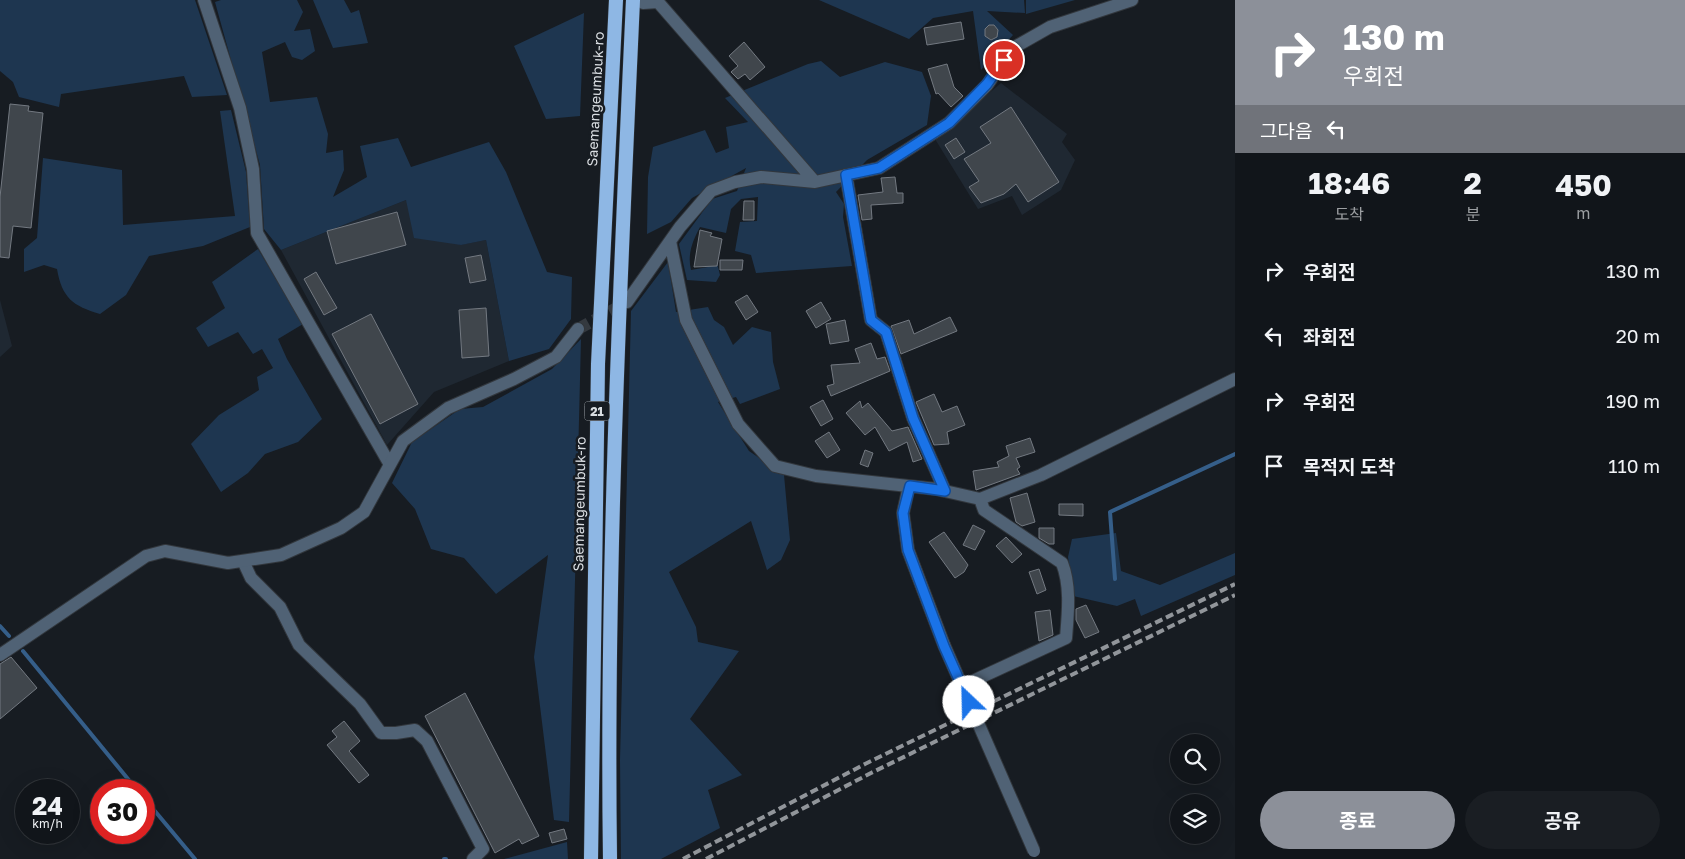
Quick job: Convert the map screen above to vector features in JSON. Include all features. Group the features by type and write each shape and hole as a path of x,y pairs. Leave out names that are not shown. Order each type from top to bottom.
{"highway":[{"name":"Saemangeumbuk-ro","path":"591,859 590,822 598,364 616,0"},
{"name":"21","path":"610,859 611,591 617,363 638,2"}],"street":[{"path":"204,0 242,117 253,169 258,233 389,463"},
{"path":"627,302 670,241 711,191 735,182 760,177 815,182 879,168 949,123 987,84 1013,48 1050,27 1132,0"},
{"path":"638,2 658,2 815,182"},
{"path":"846,175 871,320 886,332 913,418 945,491"},
{"path":"670,241 686,320 738,424 775,466 816,476 910,486 980,499 1010,489 1041,475 1235,379"},
{"path":"0,655 146,556 165,551 228,563 243,561 281,555 341,528 364,512 402,441 448,408 514,379 556,357 578,329"},
{"path":"910,486 903,513 908,550 944,646 1035,855"},
{"path":"962,686 1066,638 1068,606 1066,573 1062,563 984,510 980,499"},
{"path":"243,561 251,578 280,607 300,645 360,704 381,732 396,733 415,730 427,741 484,848 473,859"}],"shaded area":[{"path":"0,0 195,0 227,95 192,97 184,76 61,94 59,107 19,97 13,82 0,71"},
{"path":"221,0 297,0 303,12 294,31 310,29 315,51 302,60 292,57 285,42 262,52 270,102 317,97 328,134 326,153 343,150 344,170 333,197 367,177 360,146 398,138 411,167 489,142 506,172 547,272 572,277 571,319 549,349 509,361 486,240 461,245 414,238 406,200 281,250 264,229 260,165 215,2"},
{"path":"313,0 344,0 351,13 359,10 368,43 333,48"},
{"path":"819,0 1024,0 1025,13 987,11 1013,35 981,70 973,11 933,18 909,39"},
{"path":"1026,0 1075,0 1026,14"},
{"path":"584,13 580,116 546,119 514,46"},
{"path":"821,61 840,77 885,62 922,72 931,96 927,125 867,160 836,192 844,204 843,217 852,266 756,273 751,255 735,251 740,222 757,221 758,197 741,199 731,209 726,233 700,227 691,247 691,270 708,267 708,261 717,263 720,275 716,282 687,280 679,244 712,199 737,191 746,168 692,198 671,222 647,234 648,177 653,147 705,130 716,153 729,148 726,127 748,122 725,98 808,64"},
{"path":"1001,83 1067,134 1062,142 1075,160 1061,190 1022,215 1012,196 978,209 935,139"},
{"path":"231,110 246,172 250,227 203,246 149,256 126,295 100,314 83,308 70,299 62,287 57,269 44,265 24,272 24,249 37,238 43,158 122,170 123,225 235,216 220,111"},
{"path":"406,200 460,245 486,240 509,361 434,392 387,445 281,250"},
{"path":"258,249 303,324 278,339 287,359 322,419 298,442 265,454 248,473 221,492 191,444 219,415 259,390 257,377 273,368 262,349 253,354 238,332 208,347 196,328 225,308 212,282"},
{"path":"668,262 676,312 708,307 714,320 724,327 733,345 752,327 771,332 773,362 780,389 740,404 736,397 718,402 749,451 784,475 790,540 781,560 767,570 751,521 669,572 696,627 698,642 739,651 690,719 742,775 708,790 720,828 661,859 621,859 620,760 631,311"},
{"path":"0,300 12,346 0,357"},
{"path":"581,339 569,822 554,820 534,657 548,555 496,594 464,558 431,549 415,509 392,483 412,442 460,409 483,407 552,369"},
{"path":"1116,533 1121,571 1160,585 1235,553 1235,575 1141,616 1135,599 1117,606 1073,596 1068,557 1072,539"},
{"path":"567,842 568,859 504,859"}],"building":[{"path":"961,22 964,39 927,45 924,28"},
{"path":"989,25 994,25 998,30 997,37 991,40 985,36 985,29"},
{"path":"744,42 765,67 750,80 745,74 738,79 731,72 738,66 729,56"},
{"path":"947,64 954,87 963,96 951,107 938,93 936,94 928,69"},
{"path":"10,104 29,106 28,111 43,113 31,228 13,226 9,258 0,257 0,197"},
{"path":"1011,107 1059,182 1028,202 1016,184 1004,194 981,203 969,187 979,181 964,159 991,143 980,127"},
{"path":"956,138 965,152 954,159 945,145"},
{"path":"895,177 897,193 903,193 903,203 871,205 872,219 862,220 858,195 883,192 881,178"},
{"path":"744,201 754,201 754,220 743,220"},
{"path":"397,212 406,245 336,264 327,231"},
{"path":"700,230 712,233 710,236 722,239 717,266 694,267"},
{"path":"481,255 486,280 470,283 465,258"},
{"path":"720,260 743,260 742,270 720,270"},
{"path":"316,272 337,308 324,315 304,279"},
{"path":"747,295 758,312 746,320 735,302"},
{"path":"821,302 831,319 816,328 806,311"},
{"path":"486,308 489,356 462,358 459,310"},
{"path":"371,314 418,404 380,424 332,334"},
{"path":"950,317 957,331 901,354 891,326 909,320 914,334"},
{"path":"845,320 849,341 830,344 826,324"},
{"path":"871,343 877,359 885,357 890,371 831,396 827,386 834,384 831,365 860,363 855,349"},
{"path":"934,394 942,412 957,406 965,425 947,432 949,444 934,445 916,402"},
{"path":"823,400 833,419 821,426 810,407"},
{"path":"860,401 862,408 868,403 892,431 908,427 922,459 913,462 907,442 889,451 875,427 865,435 846,413"},
{"path":"829,432 840,450 827,458 815,441"},
{"path":"1030,438 1035,452 1016,458 1020,467 1017,469 1020,474 976,490 973,471 999,467 997,462 1009,456 1006,446"},
{"path":"865,450 873,453 868,467 860,464"},
{"path":"1027,493 1035,522 1022,526 1016,522 1010,498"},
{"path":"1059,504 1083,504 1083,516 1059,515"},
{"path":"973,525 985,531 975,550 963,545"},
{"path":"1039,528 1054,528 1054,544 1049,544 1039,538"},
{"path":"944,532 968,565 964,572 955,578 929,542"},
{"path":"1006,537 1022,554 1012,563 996,546"},
{"path":"1039,569 1046,590 1037,594 1029,572"},
{"path":"1086,605 1099,632 1085,638 1076,620 1076,609"},
{"path":"1050,610 1053,635 1039,641 1035,612"},
{"path":"11,657 37,688 0,719 0,664"},
{"path":"465,693 539,836 522,844 519,839 495,853 425,716"},
{"path":"344,721 360,741 349,751 369,775 359,783 327,745 337,737 332,731"},
{"path":"564,829 567,839 552,843 549,833"}],"waterway":[{"path":"1115,579 1110,512 1235,454"},
{"path":"0,626 9,636"},
{"path":"23,651 128,779"},
{"path":"155,811 195,859"}],"tunnel":[{"path":"578,329 626,303"}],"railway":[{"path":"683,859 865,764 1235,584"},
{"path":"706,859 871,773 1235,595"}],"route":[{"path":"969,702 944,646 908,550 903,513 910,486 945,491 913,418 886,332 871,320 846,175 879,168 949,123 987,84 1004,60"}]}
